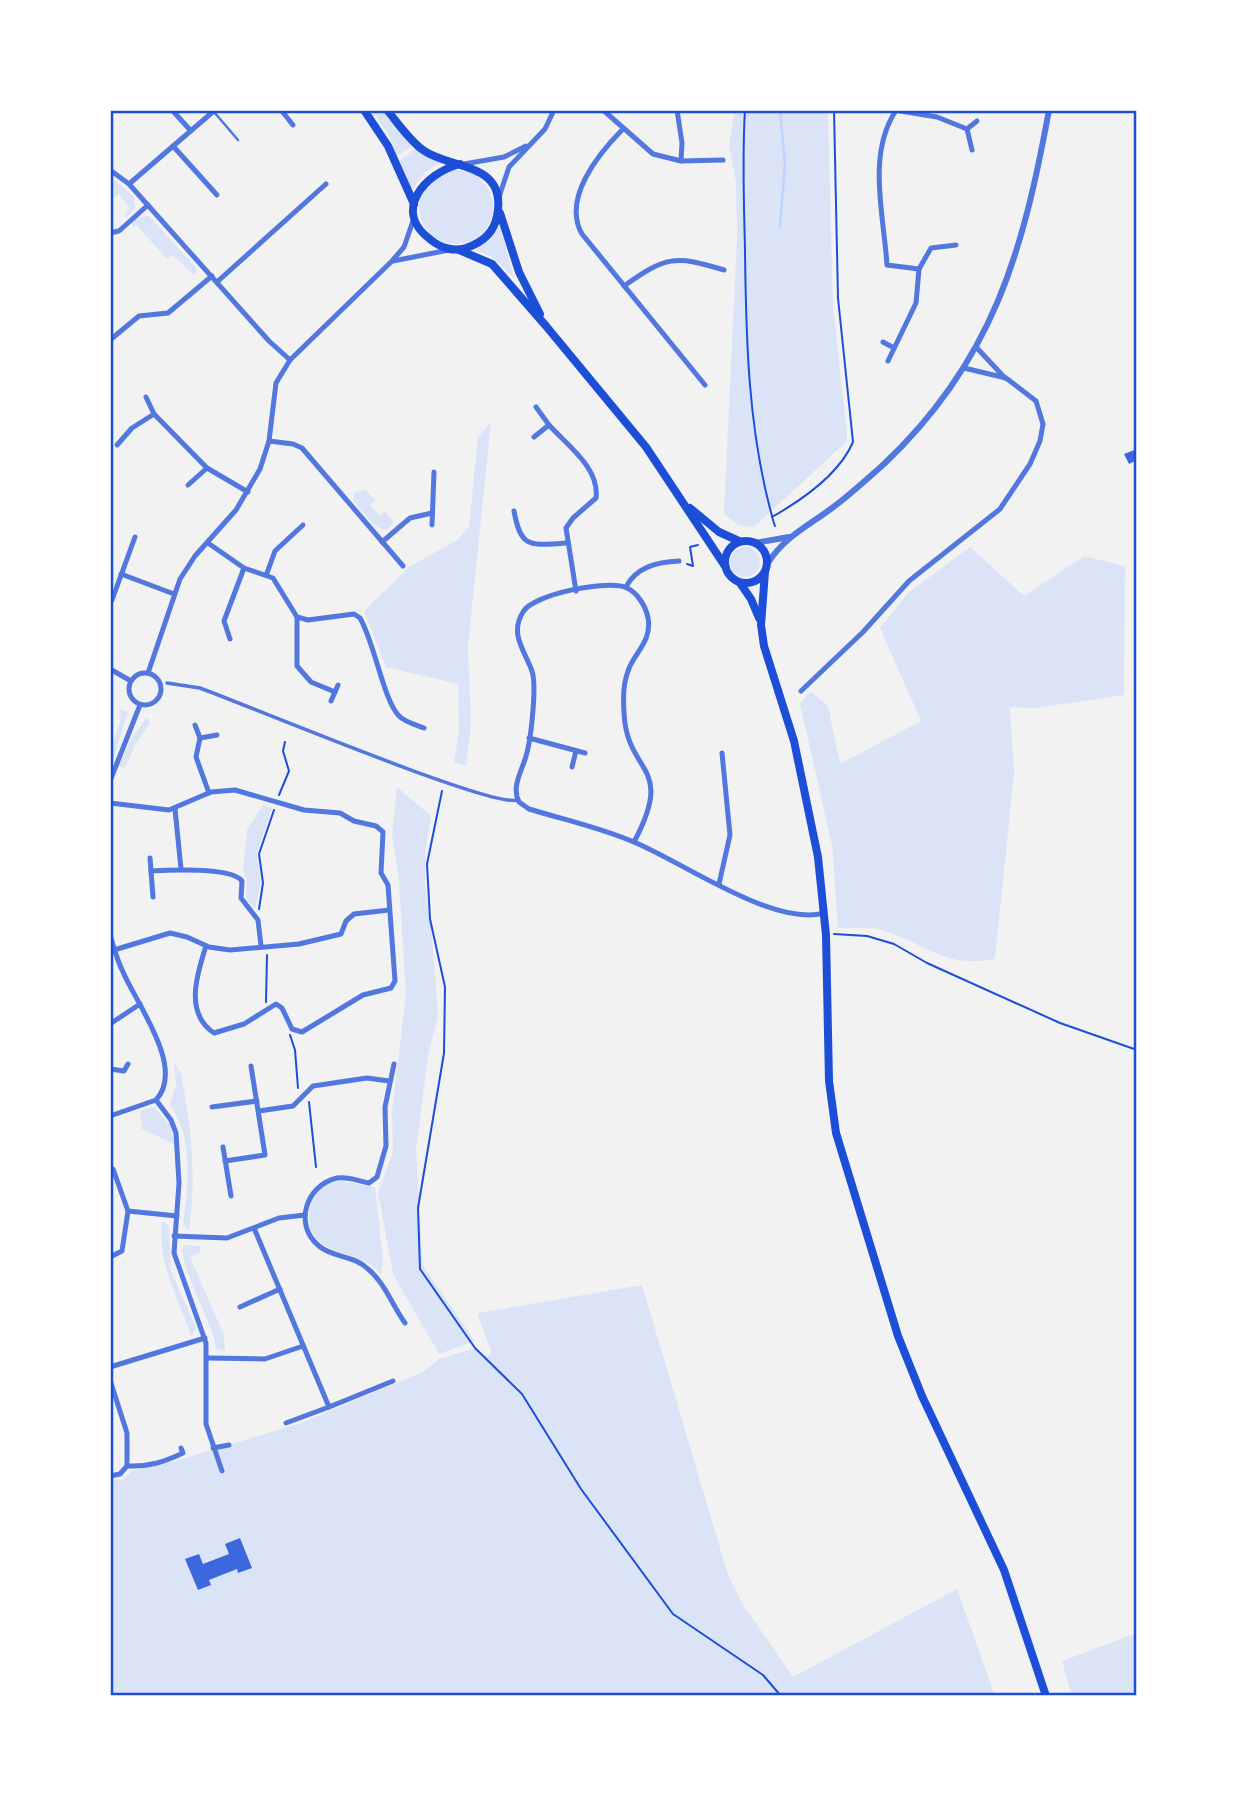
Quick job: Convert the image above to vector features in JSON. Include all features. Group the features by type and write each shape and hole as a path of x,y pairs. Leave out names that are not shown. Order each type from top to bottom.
{"main road":[{"path":"364,110 388,146 426,237 492,264 646,447 730,576 740,583 751,598 806,787 826,935 824,959 829,1081 836,1133 898,1336 922,1396 1004,1570 1046,1696"},
{"path":"387,110 421,149 462,164 488,179 519,272 546,326"},
{"path":"414,204 418,191 429,178 462,164"},
{"path":"455,250 475,244 488,235 495,224 498,204"},
{"path":"684,503 719,532 739,541 755,543 764,551 768,563 761,625"},
{"path":"725,566 726,553 739,541"},
{"path":"740,583 756,581 765,572"}],"street":[{"path":"172,110 191,131"},
{"path":"281,110 293,125"},
{"path":"498,204 505,174 545,129 554,110"},
{"path":"603,110 653,154 681,161 723,160"},
{"path":"677,110 682,143 681,161"},
{"path":"768,563 790,536 834,507 887,461 937,407 964,368 1002,295 1022,241 1049,110"},
{"path":"130,184 215,111"},
{"path":"887,265 879,180 885,132 895,111 937,117 967,129"},
{"path":"967,129 977,121"},
{"path":"623,129 580,187 574,214 582,234 705,385"},
{"path":"967,129 972,150"},
{"path":"462,164 504,157 532,143"},
{"path":"173,146 217,195"},
{"path":"110,170 130,184 290,360"},
{"path":"217,282 326,184"},
{"path":"110,233 119,231 148,205"},
{"path":"148,673 174,594 195,556 248,492 269,441 274,391 290,360 392,261 404,247 415,216"},
{"path":"888,361 916,303 919,269 931,248 956,245"},
{"path":"392,261 455,250"},
{"path":"624,286 657,263 674,259 724,270"},
{"path":"878,268 887,265 919,269"},
{"path":"110,340 139,316 168,313 212,276"},
{"path":"883,342 894,348"},
{"path":"801,691 863,632 909,581 990,519 1016,488 1036,452 1043,424 1040,407 1031,395 1006,379 976,346"},
{"path":"964,368 1006,379"},
{"path":"146,397 154,414 207,468 248,492"},
{"path":"536,407 586,465 597,489 593,502 570,521 567,543 576,590"},
{"path":"117,445 132,428 154,414"},
{"path":"534,437 549,425"},
{"path":"269,441 293,444 302,449 403,566"},
{"path":"188,485 207,468"},
{"path":"432,525 434,472"},
{"path":"513,511 518,532 526,542 532,545 567,543"},
{"path":"382,542 410,518 432,513"},
{"path":"267,573 275,551 303,525"},
{"path":"755,543 790,536"},
{"path":"112,600 135,537"},
{"path":"208,543 244,568 267,573 284,591 296,617 297,666 312,682 335,692"},
{"path":"626,587 631,577 644,568 679,561"},
{"path":"230,639 224,621 244,568"},
{"path":"121,574 174,594"},
{"path":"517,800 517,780 529,738 534,679 519,645 519,620 524,609 535,599 576,590 610,585 626,587 643,604 649,626 622,692 627,730 653,785 649,806 634,842"},
{"path":"296,617 309,620 354,614 360,618 379,662 390,705 401,718 424,728"},
{"path":"110,669 131,681"},
{"path":"148,673 159,680 161,693 153,703 140,705 130,695 131,681 138,674 148,673"},
{"path":"167,683 200,688 447,783 498,800 517,800 529,809 634,842 782,912 811,916 824,913"},
{"path":"331,701 338,685"},
{"path":"110,781 140,705"},
{"path":"195,725 200,737 196,757 209,793"},
{"path":"200,737 217,735"},
{"path":"529,738 585,753"},
{"path":"572,767 576,751"},
{"path":"719,884 730,835 722,753"},
{"path":"110,803 151,810 175,808 209,793 235,790 308,811 340,813 354,821 379,828 384,835 382,873 387,884 396,981 391,988 363,995 302,1032 292,1029 279,1005 266,1008 244,1024 218,1033 210,1030 194,993 206,946"},
{"path":"175,808 181,869"},
{"path":"150,858 153,897"},
{"path":"151,871 181,869 238,877 242,883 242,900 259,923 264,946"},
{"path":"114,950 170,933 206,946 230,950 297,945 340,934 345,929 347,919 354,914 389,909"},
{"path":"110,935 114,950 155,1035 165,1073 163,1091 156,1100 110,1116"},
{"path":"110,1024 140,1004"},
{"path":"110,1069 124,1071 128,1064"},
{"path":"394,1064 385,1107 386,1146 377,1177 369,1183 345,1177 326,1182 312,1195 304,1215 314,1242 325,1250 354,1259 367,1267 405,1323"},
{"path":"225,1161 265,1155 251,1066"},
{"path":"259,1111 293,1106 303,1094 319,1085 367,1078 390,1081"},
{"path":"156,1100 171,1120 176,1133 179,1168 174,1236 177,1269 205,1338 208,1358 205,1413 213,1448 222,1471"},
{"path":"212,1107 257,1101"},
{"path":"223,1147 231,1196"},
{"path":"110,1257 119,1255 128,1211 113,1169"},
{"path":"128,1211 177,1216"},
{"path":"174,1236 220,1239 279,1218 304,1215"},
{"path":"254,1228 329,1407"},
{"path":"240,1307 280,1289"},
{"path":"110,1367 205,1338"},
{"path":"208,1358 265,1359 303,1346"},
{"path":"110,1380 127,1433 127,1466 118,1475 110,1476"},
{"path":"286,1423 393,1381"},
{"path":"213,1448 229,1445"},
{"path":"127,1466 149,1466 168,1460 183,1452 181,1448"}],"lane":[{"path":"215,111 238,140"}],"path":[{"path":"745,110 746,313 750,395 759,459 775,526"},
{"path":"772,517 794,505 835,469 853,442 838,298 834,110"},
{"path":"679,561 692,566 690,547 698,545"},
{"path":"261,915 263,883 259,854 289,771 283,751 285,742"},
{"path":"442,791 426,864 430,919 445,987 443,1053 418,1208 420,1269 475,1348 522,1394 581,1489 673,1614 763,1675 781,1696"},
{"path":"826,935 867,936 894,944 927,963 1060,1023 1137,1050"},
{"path":"264,946 266,1008"},
{"path":"286,1027 295,1050 299,1092 309,1100 316,1167"}],"shaded area":[{"path":"371,110 381,110 412,146 397,156 388,133"},
{"path":"735,110 828,110 833,307 847,432 847,441 754,527 739,526 724,513 737,236 736,183 729,145"},
{"path":"416,148 441,162 425,172 412,190 399,161"},
{"path":"456,170 470,173 482,181 490,193 493,207 490,221 482,233 470,241 456,244 442,241 430,233 422,221 419,207 422,193 430,181 442,173"},
{"path":"110,176 134,197 135,208 127,217 124,214 130,208 119,194 113,199"},
{"path":"149,216 198,270 193,275 173,255 167,259 136,225 134,227 131,223 138,217"},
{"path":"500,226 514,278 492,257 475,250 490,240"},
{"path":"491,422 468,646 471,723 466,766 454,762 459,731 458,684 386,667 364,611 409,567 457,540 469,527 478,437"},
{"path":"365,490 375,500 370,505 379,515 384,511 394,522 387,530 373,524 353,501 355,492"},
{"path":"745,547 756,551 760,562 756,573 745,577 734,573 730,562 734,551"},
{"path":"970,547 1024,596 1084,556 1125,566 1124,695 1035,708 1010,707 1014,773 995,959 977,961 947,957 876,929 838,928 832,845 800,704 810,691 828,706 840,764 921,721 880,628 909,592"},
{"path":"120,709 128,712 112,763 111,749 120,723"},
{"path":"147,717 150,723 136,743 125,768 119,766 131,739"},
{"path":"397,787 431,816 425,853 426,897 432,935 438,1016 428,1056 416,1150 423,1266 475,1341 439,1354 393,1274 378,1192 393,1152 392,1111 406,995 399,881 392,833"},
{"path":"263,805 272,808 257,853 261,883 255,909 246,899 247,880 243,872 247,830"},
{"path":"174,1062 181,1073 190,1132 193,1191 189,1230 183,1226 187,1179 186,1148 178,1118 170,1104 176,1085"},
{"path":"154,1107 170,1125 174,1144 142,1129 140,1111"},
{"path":"341,1181 375,1187 383,1262 381,1275 361,1259 324,1245 310,1227 310,1206 320,1190 331,1183"},
{"path":"162,1221 169,1225 171,1271 196,1328 191,1336 166,1266 161,1237"},
{"path":"184,1245 200,1246 200,1252 190,1257 224,1335 225,1351 216,1349 185,1263 182,1250"},
{"path":"642,1285 728,1575 742,1603 793,1677 957,1589 995,1696 110,1696 110,1479 123,1480 133,1470 162,1465 298,1424 423,1372 439,1359 475,1348 482,1357 492,1354 477,1313"},
{"path":"1137,1633 1137,1696 1072,1696 1062,1661"}],"building":[{"path":"1137,449 1137,460 1129,464 1124,454"},
{"path":"240,1538 252,1568 238,1573 237,1569 209,1580 211,1585 198,1590 185,1559 199,1554 203,1564 229,1554 225,1544"}],"waterway":[{"path":"780,110 785,164 780,226"}]}
